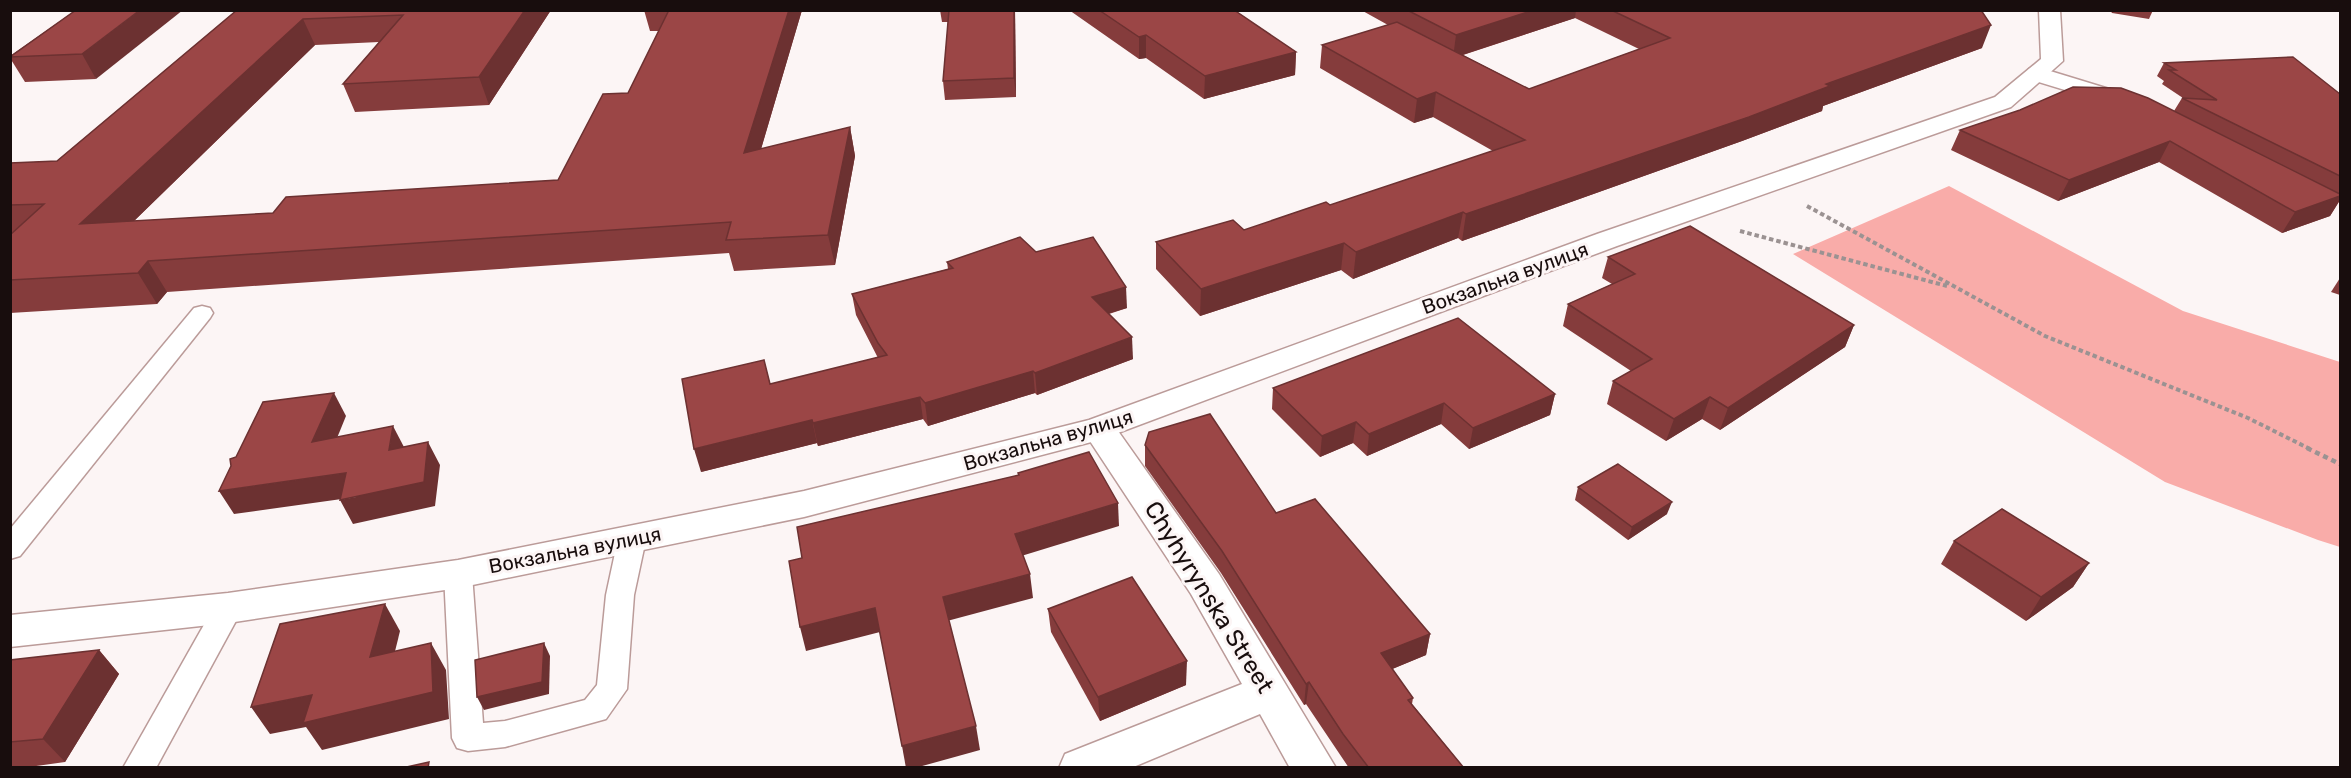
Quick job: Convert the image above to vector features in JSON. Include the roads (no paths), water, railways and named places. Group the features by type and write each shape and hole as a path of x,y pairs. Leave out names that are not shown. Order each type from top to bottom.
{"main road":[{"name":"Вокзальна вулиця","path":"10,631 228,608 458,574 804,504 1100,429 1617,237 2003,102 2052,61 2049,10"},
{"path":"2037,74 2102,93 2148,111"},
{"name":"Chyhyrynska Street","path":"1100,429 1205,584 1314,768"},
{"path":"1081,768 1269,692"}],"lane":[{"path":"10,549 202,313"},
{"path":"458,574 468,738 505,734 594,710 612,689 620,595 632,539"},
{"path":"139,768 228,608"}]}
